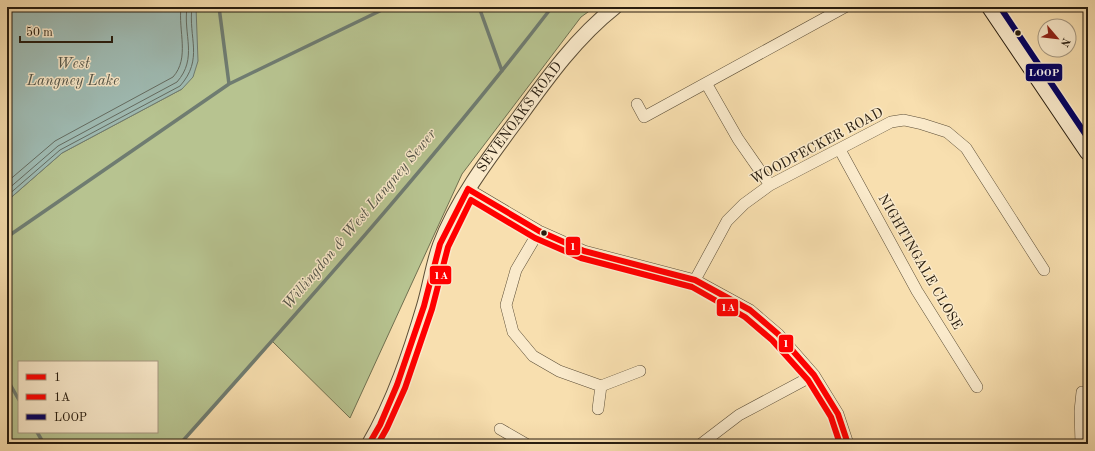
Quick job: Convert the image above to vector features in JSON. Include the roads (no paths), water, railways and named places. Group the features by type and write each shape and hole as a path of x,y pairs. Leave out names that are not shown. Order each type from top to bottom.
{"main road":[{"path":"990,7 1085,142"}],"street":[{"name":"SEVENOAKS ROAD","path":"369,444 380,425 401,373 424,306 440,244 468,189 559,62 601,18 615,7"},
{"path":"637,104 644,117 845,7"},
{"path":"706,83 738,139 770,185"},
{"name":"WOODPECKER ROAD","path":"695,280 727,221 744,204 770,185 840,150 891,122 904,120 948,132 966,148 1044,270"},
{"name":"NIGHTINGALE CLOSE","path":"840,150 917,291 978,387"},
{"path":"468,189 539,231 584,251 695,280 750,310 778,334 814,375 838,414 848,444"},
{"path":"539,231 516,270 506,305 513,332 533,356 559,371 601,386 640,371"},
{"path":"700,444 739,415 814,375"},
{"path":"598,409 601,386"},
{"path":"1081,444 1080,411 1082,392"},
{"path":"500,429 512,440 526,444"}],"water":[{"name":"West Langney Lake","path":"7,7 196,7 198,61 193,77 182,89 62,153 7,201"}],"waterway":[{"path":"219,7 229,84"},
{"path":"7,237 229,84 388,7"},
{"path":"479,7 502,71"},
{"name":"Willingdon & West Langney Sewer","path":"180,444 323,283 416,175 508,64 552,7"},
{"path":"7,379 18,398"},
{"path":"38,433 44,444"}]}
